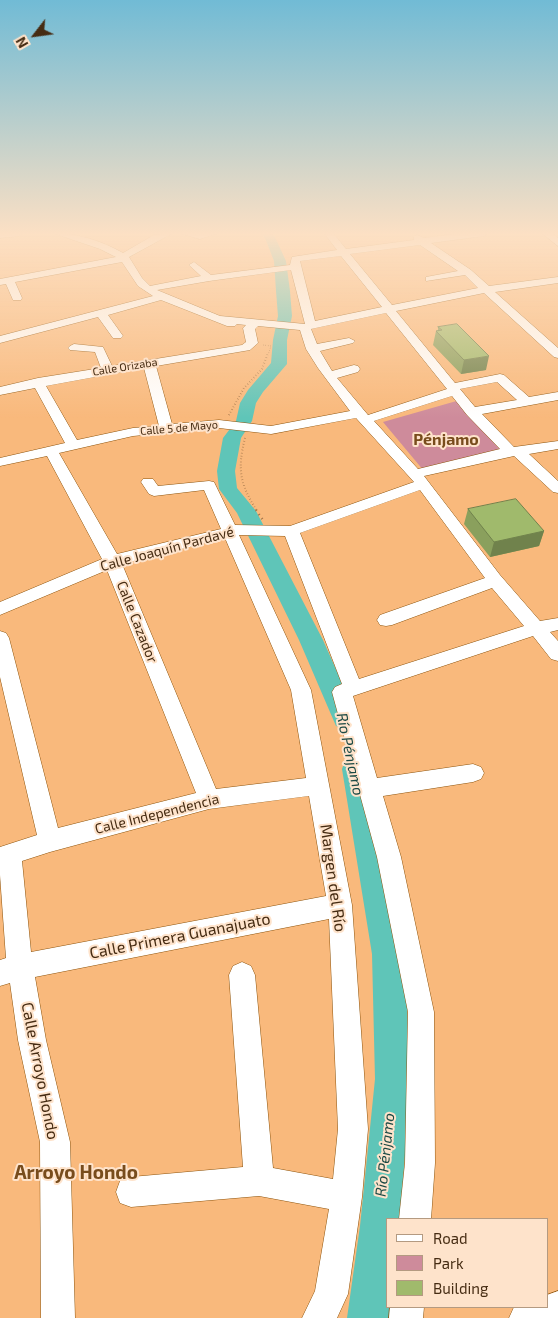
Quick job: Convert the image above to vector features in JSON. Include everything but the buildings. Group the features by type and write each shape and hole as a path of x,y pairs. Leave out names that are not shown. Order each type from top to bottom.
{"street":[{"path":"14,295 16,298"},
{"path":"158,295 220,319 290,334 349,341"},
{"path":"301,295 309,336 330,376 362,416 419,479 495,581 558,654"},
{"path":"377,295 472,412 514,452 558,489"},
{"path":"309,336 388,309 456,295"},
{"path":"494,295 558,354"},
{"path":"0,340 162,297"},
{"path":"101,313 117,336"},
{"path":"251,345 258,328"},
{"name":"Calle Orizaba","path":"0,391 38,382 251,345"},
{"path":"74,348 99,349 108,370"},
{"path":"149,363 166,428"},
{"path":"330,376 354,369"},
{"path":"454,389 500,378 527,402"},
{"path":"38,382 73,446"},
{"name":"Calle 5 de Mayo","path":"0,462 133,432 166,428 219,424 282,429 362,416 454,389"},
{"path":"472,412 558,396"},
{"path":"514,452 558,445"},
{"name":"Calle Cazador","path":"51,452 112,561 209,799"},
{"name":"Calle Joaquín Pardavé","path":"0,609 112,561 234,530 291,531 419,479 514,452"},
{"name":"Margen del Río","path":"148,482 154,491 208,485 234,530 301,690 340,905 353,1129 347,1197 331,1294 319,1318"},
{"path":"291,531 347,690 369,789 390,857 421,1012 420,1163 415,1218"},
{"path":"386,620 495,581"},
{"path":"347,690 537,628 558,624"},
{"path":"0,638 50,841"},
{"path":"369,789 473,773"},
{"name":"Calle Independencia","path":"5,857 50,841 209,799 318,786"},
{"name":"Calle Arroyo Hondo","path":"5,857 10,970 32,1040 55,1142 58,1318"},
{"name":"Calle Primera Guanajuato","path":"10,970 340,905"},
{"path":"242,975 260,1180"},
{"path":"131,1192 260,1180 347,1197"},
{"path":"526,1318 558,1308"}],"path":[{"path":"219,424 229,415 244,388 262,369 271,346 251,345"},
{"path":"259,428 247,430 238,469 245,492 267,526 262,530"}],"green space":[{"path":"460,400 508,450 424,471 383,422"}],"waterway":[{"name":"Río Pénjamo","path":"283,295 285,316 280,340 279,364 256,390 248,403 244,421 232,438 226,471 228,489 246,511 311,640 345,719"},
{"name":"Río Pénjamo","path":"355,769 388,954 393,1079 380,1226 368,1318"}],"district":[{"name":"Pénjamo","path":"446,440"},
{"name":"Arroyo Hondo","path":"76,1173"}]}
